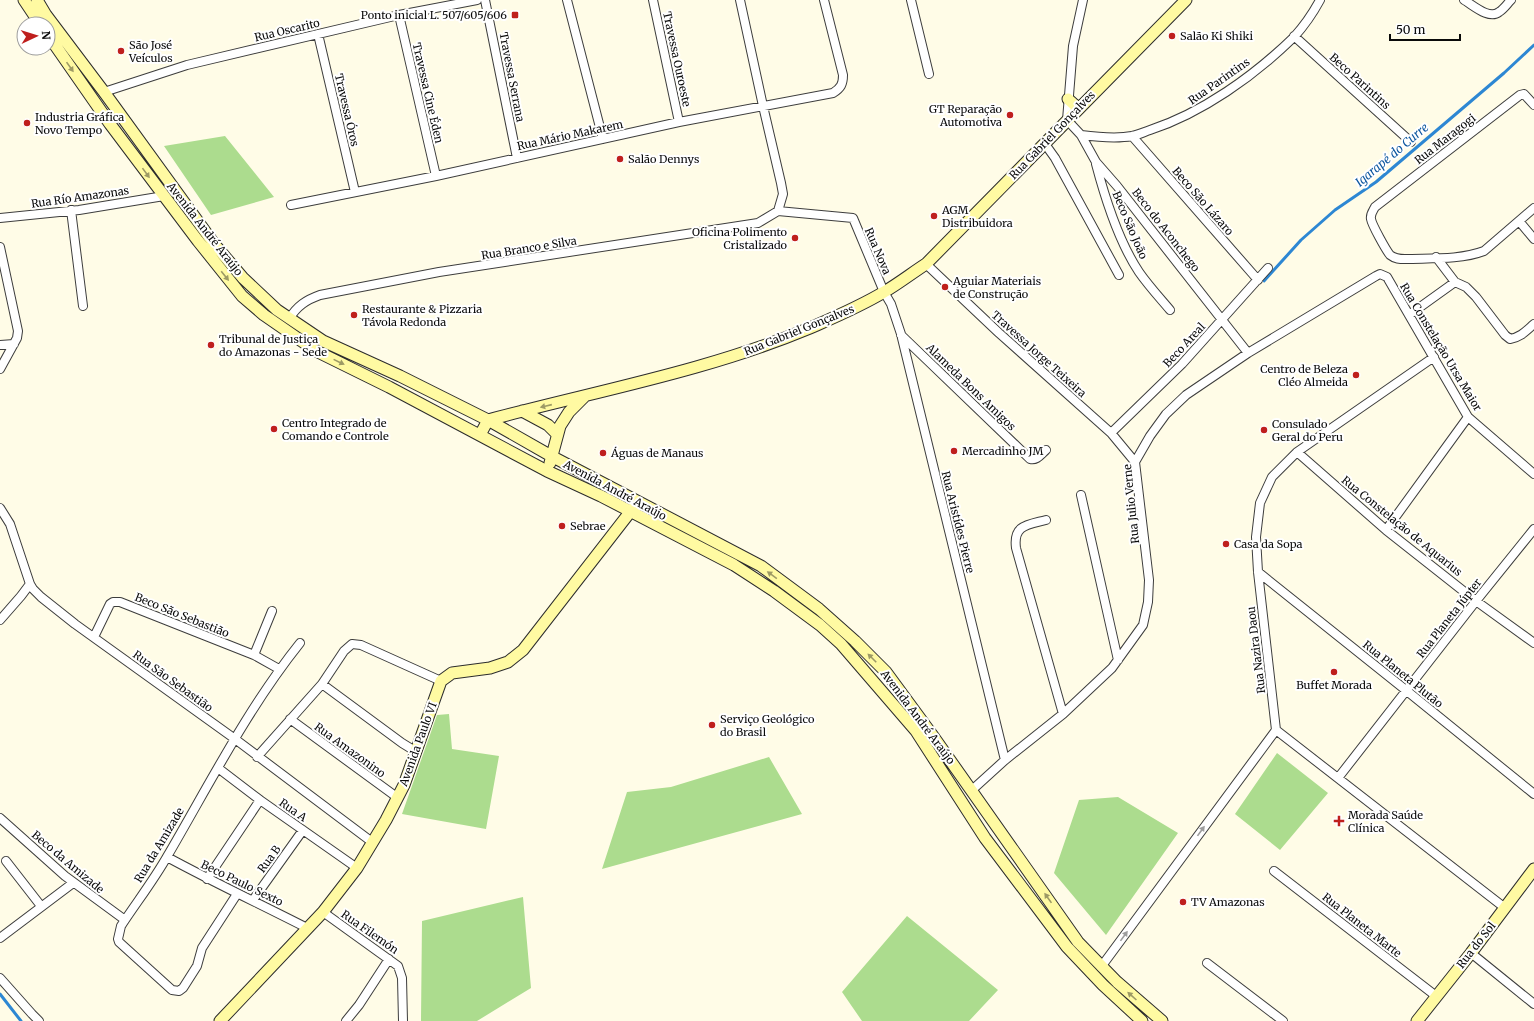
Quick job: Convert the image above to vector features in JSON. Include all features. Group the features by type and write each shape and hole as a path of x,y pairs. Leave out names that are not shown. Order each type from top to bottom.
{"main road":[{"path":"24,0 35,16"},
{"name":"Avenida André Araújo","path":"37,0 46,16 104,92 215,245 243,278 277,310 323,341 400,376 488,420 553,457 761,566 819,610 855,641 886,672 972,790 1078,942 1101,967 1162,1021"},
{"name":"Rua Gabriel Gonçalves","path":"488,420 678,373 738,355 791,336 842,314 884,292 926,264 1186,0"},
{"name":"Avenida André Araújo","path":"56,46 110,124 164,196 242,296 264,315 316,351 389,387 547,471 601,496 734,565 774,590 820,624 841,644 916,731 985,838 1067,947 1103,986 1142,1021"},
{"path":"1068,99 1078,108"},
{"path":"547,471 553,457 560,426 569,412 584,397"},
{"path":"522,411 548,425 557,434"},
{"path":"480,435 488,420"},
{"path":"441,681 452,673 490,668 508,662 523,650 638,502"},
{"name":"Avenida Paulo VI","path":"220,1021 323,912 357,868 386,820 404,785 441,681"},
{"name":"Rua do Sol","path":"1417,1021 1471,953 1534,869"}],"street":[{"name":"Rua Oscarito","path":"104,92 187,65 399,15 477,0"},
{"name":"Travessa Serrana","path":"486,0 517,158"},
{"path":"567,0 603,139"},
{"name":"Travessa Ouroeste","path":"653,0 679,122"},
{"path":"740,0 783,194 778,211"},
{"name":"Rua Mário Makarem","path":"291,205 436,176 679,122 833,93 840,89 843,83 843,75 824,0"},
{"path":"911,0 929,74"},
{"path":"1067,120 1073,46 1083,0"},
{"name":"Rua Parintins","path":"1081,135 1107,138 1132,136 1194,112 1251,74 1294,36 1312,15 1320,0"},
{"path":"1464,0 1488,14 1494,15 1499,13 1511,0"},
{"name":"Travessa Cine Éden","path":"399,15 436,176"},
{"name":"Travessa Óros","path":"318,34 355,192"},
{"name":"Beco Parintins","path":"1294,36 1411,142"},
{"name":"Rua Maragogi","path":"1436,258 1405,260 1390,254 1374,228 1371,218 1372,213 1376,207 1520,95 1524,94 1534,105"},
{"name":"Beco do Aconchego","path":"1067,120 1081,135 1096,162 1117,186 1248,353"},
{"name":"Beco São Lázaro","path":"1132,136 1258,280"},
{"path":"1045,144 1119,276"},
{"name":"Beco São João","path":"1096,162 1105,196 1129,255 1139,272 1170,310"},
{"name":"Rua Río Amazonas","path":"0,218 72,210 164,196"},
{"path":"1436,258 1463,256 1484,251 1534,208"},
{"path":"72,210 83,306"},
{"name":"Rua Branco e Silva","path":"289,319 294,311 303,302 314,296 439,272 758,223 778,211"},
{"name":"Rua Nova","path":"778,211 853,218 884,292"},
{"path":"1519,220 1534,239"},
{"path":"0,247 4,282 18,331 17,338 0,369"},
{"path":"1436,258 1455,282 1466,287 1476,297 1505,335 1510,339 1518,338 1534,324"},
{"name":"Travessa Jorge Teixeira","path":"926,264 999,333 1111,433 1135,462"},
{"name":"Beco Areal","path":"1111,433 1182,364 1268,268"},
{"name":"Rua Julio Verne","path":"972,790 1005,760 1063,714 1112,668 1143,625 1148,602 1149,580 1135,462 1150,436 1171,410 1186,395 1248,353 1376,276 1380,274 1387,277"},
{"name":"Rua Constelação Ursa Maior","path":"1387,277 1468,417 1534,474"},
{"path":"1409,315 1455,282"},
{"name":"Rua Aristídes Pierre","path":"884,292 891,304 901,334 1005,760"},
{"name":"Alameda Bons Amigos","path":"901,334 1030,459 1034,460 1046,450"},
{"path":"0,345 14,344"},
{"name":"Rua Nazira Daou","path":"1276,730 1258,572 1256,537 1260,503 1272,477 1296,452 1434,357"},
{"path":"1386,530 1468,417"},
{"name":"Rua Constelação de Aquarius","path":"1296,452 1386,530 1476,601 1534,644"},
{"path":"1081,495 1118,660"},
{"name":"Rua São Sebastião","path":"0,508 10,524 30,584 41,597 235,739 372,842"},
{"path":"1046,520 1022,527 1017,532 1015,539 1016,548 1063,714"},
{"path":"0,524 10,524"},
{"name":"Rua Planeta Júpter","path":"1338,778 1476,601 1534,530"},
{"name":"Rua Planeta Plutão","path":"1258,572 1407,690 1534,794"},
{"path":"0,620 22,596 30,584"},
{"name":"Beco São Sebastião","path":"94,637 110,604 116,602 193,630 254,656 279,669"},
{"path":"254,656 272,611"},
{"path":"235,739 279,669 300,643"},
{"path":"257,757 322,684 344,651 352,644 361,645 441,681"},
{"path":"322,684 415,751"},
{"name":"Rua Amazonino","path":"290,719 398,798"},
{"path":"1101,967 1276,730 1505,908"},
{"name":"Rua da Amizade","path":"235,739 167,857 121,926 118,938 119,942 137,960 172,990 178,991 183,988 197,966 202,948 237,894"},
{"name":"Rua A","path":"218,768 260,800 357,868"},
{"path":"207,879 260,800"},
{"name":"Beco da Amizade","path":"0,818 73,883 125,920"},
{"name":"Rua B","path":"253,900 303,830"},
{"name":"Beco Paulo Sexto","path":"167,857 207,879 253,900 307,928"},
{"path":"6,861 41,906"},
{"name":"Rua Planeta Marte","path":"1274,871 1436,996"},
{"path":"0,938 73,883"},
{"name":"Rua Filemón","path":"323,912 398,966 402,978 403,1021"},
{"path":"1471,953 1534,1004"},
{"path":"346,1021 360,1005 389,959"},
{"path":"1207,963 1283,1021"},
{"path":"0,978 39,1021"}],"green space":[{"path":"225,136 274,197 211,215 164,146"},
{"path":"449,714 452,749 499,756 486,829 402,814 437,715"},
{"path":"1277,753 1328,793 1280,850 1235,814"},
{"path":"769,757 802,814 602,869 627,792 671,787"},
{"path":"1118,797 1178,833 1106,935 1054,873 1079,800"},
{"path":"523,897 531,988 477,1021 421,1021 422,921"},
{"path":"907,916 998,990 969,1021 862,1021 842,992"}],"waterway":[{"name":"Igarapé do Curre","path":"1264,281 1301,240 1335,210 1376,182 1504,73 1534,45"},
{"path":"0,994 21,1021"}],"place":[{"name":"Ponto inicial L. 507/605/606","path":"515,15"},
{"name":"Salão Ki Shiki","path":"1172,36"},
{"name":"São José Veículos","path":"121,51"},
{"name":"GT Reparação Automotiva","path":"1010,115"},
{"name":"Industria Gráfica Novo Tempo","path":"27,123"},
{"name":"Salão Dennys","path":"620,159"},
{"name":"AGM Distribuidora","path":"934,216"},
{"name":"Oficina Polimento Cristalizado","path":"795,238"},
{"name":"Aguiar Materiais de Construção","path":"945,287"},
{"name":"Restaurante & Pizzaria Távola Redonda","path":"354,315"},
{"name":"Tribunal de Justiça do Amazonas - Sede","path":"211,345"},
{"name":"Centro de Beleza Cléo Almeida","path":"1356,375"},
{"name":"Centro Integrado de Comando e Controle","path":"274,429"},
{"name":"Consulado Geral do Peru","path":"1264,430"},
{"name":"Mercadinho JM","path":"954,451"},
{"name":"Águas de Manaus","path":"603,453"},
{"name":"Sebrae","path":"562,526"},
{"name":"Casa da Sopa","path":"1226,544"},
{"name":"Buffet Morada","path":"1334,672"},
{"name":"Serviço Geológico do Brasil","path":"712,725"},
{"name":"Morada Saúde Clínica","path":"1339,821"},
{"name":"TV Amazonas","path":"1183,902"}]}
